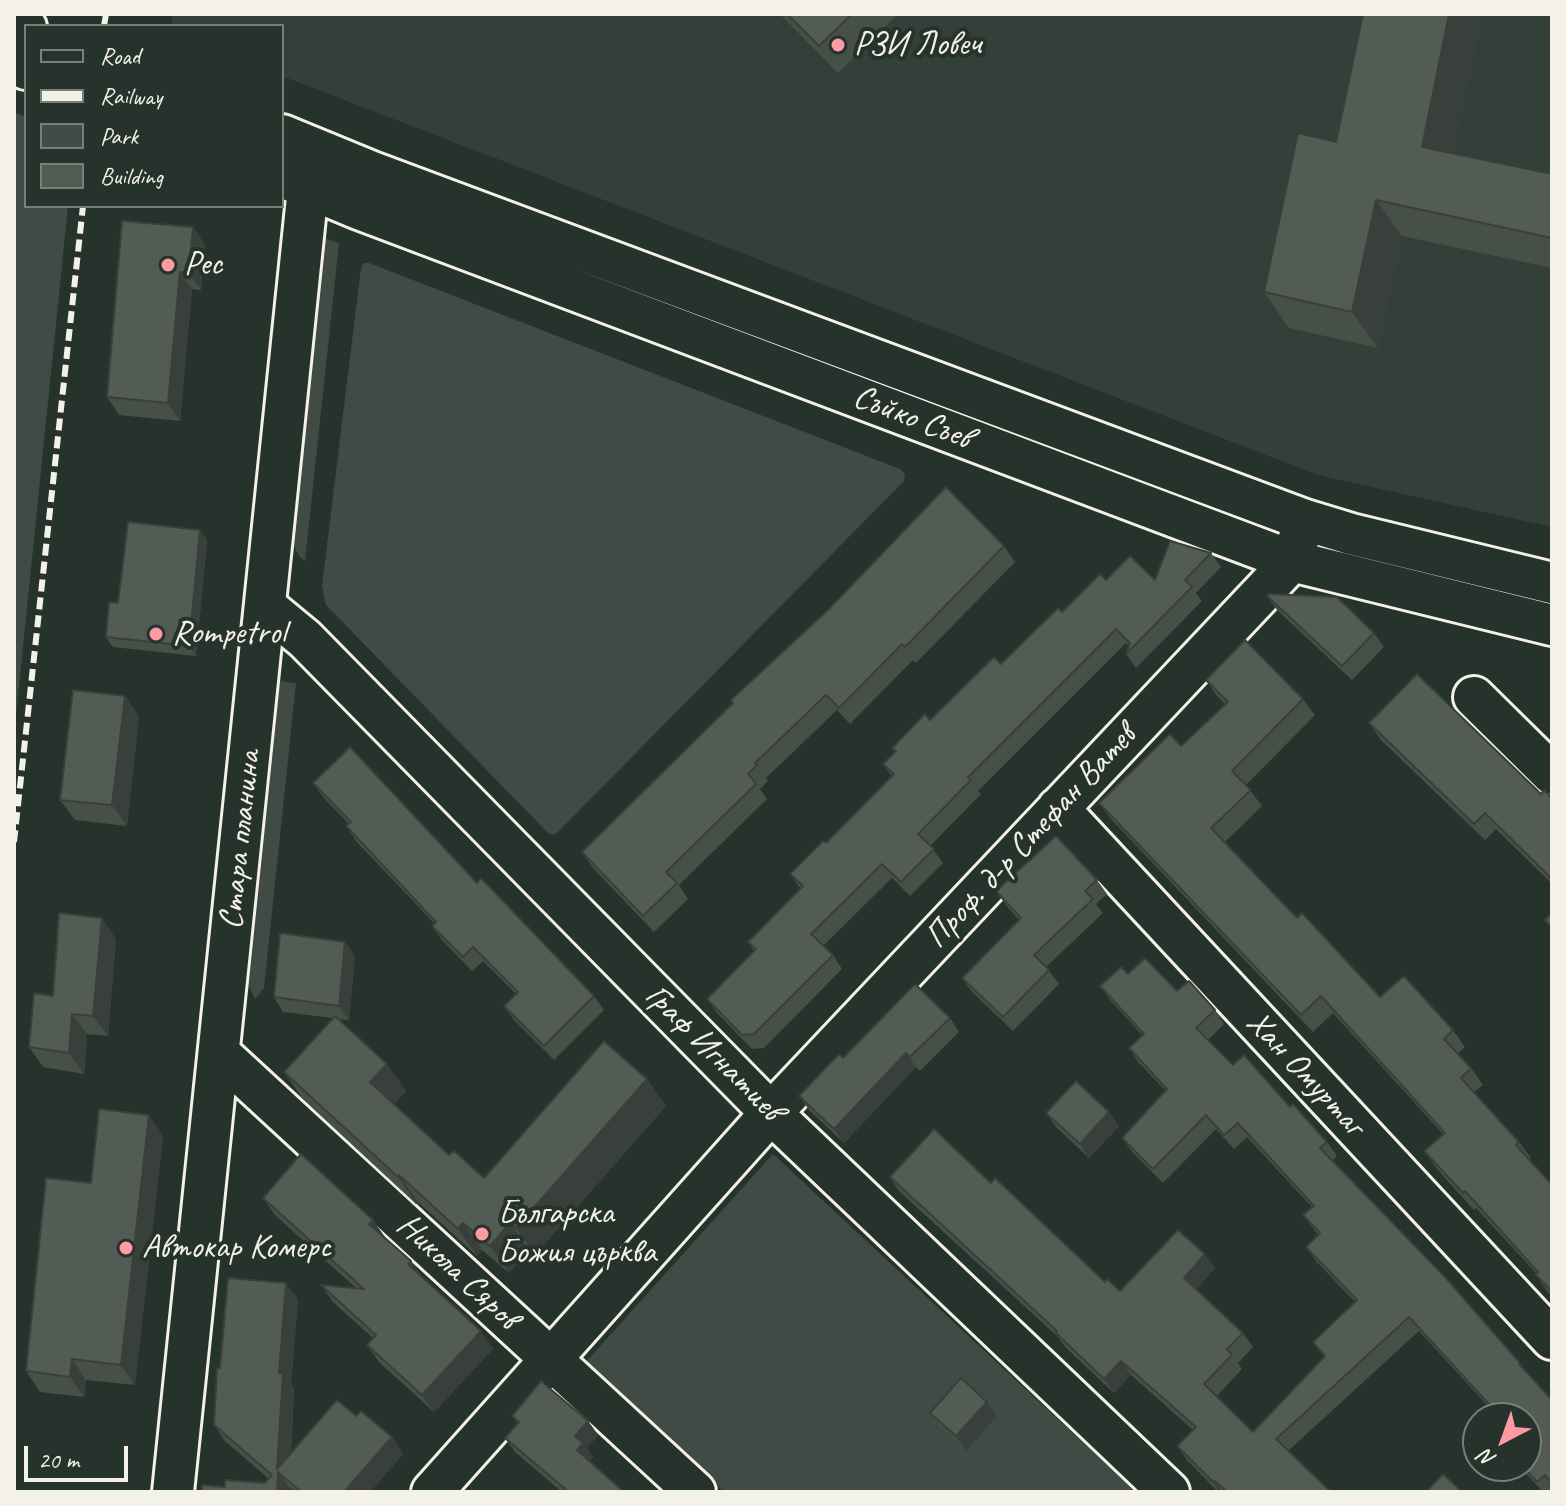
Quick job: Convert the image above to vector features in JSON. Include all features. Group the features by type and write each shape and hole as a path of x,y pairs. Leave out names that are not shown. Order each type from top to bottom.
{"street":[{"name":"Съйко Съев","path":"284,136 1305,520 1552,583"},
{"name":"Стара планина","path":"173,1492 265,606 295,182 321,151"},
{"name":"Съйко Съев","path":"295,182 1292,561 1552,625"},
{"path":"1292,561 1305,520"},
{"name":"Проф. д-р Стефан Ватев","path":"551,1358 771,1113 1292,561"},
{"name":"Граф Игнатиев","path":"265,606 305,639 771,1113 1169,1492"},
{"path":"1474,697 1552,774"},
{"name":"Хан Омуртаг","path":"1058,808 1552,1339"},
{"name":"Никола Сяров","path":"219,1053 695,1492"},
{"path":"432,1492 551,1358"}],"shaded area":[{"path":"173,14 1552,14 1552,527 1318,475 284,77 284,24 171,24"}],"green space":[{"path":"14,112 24,116 24,208 68,208 14,735"},
{"path":"324,238 339,243 305,561 293,544"},
{"path":"364,263 900,469 905,474 904,481 553,835 326,605 322,586"},
{"path":"280,681 296,683 264,988 255,999 249,986"},
{"path":"773,1154 1136,1492 724,1492 585,1363"}],"building":[{"path":"787,14 852,14 819,46"},
{"path":"1363,14 1449,14 1422,147 1552,174 1552,238 1376,200 1352,312 1264,292 1298,133 1336,142"},
{"path":"122,221 193,227 189,273 180,272 168,403 107,397"},
{"path":"946,487 1004,546 905,647 902,644 839,708 826,695 755,763 757,765 748,774 756,784 666,872 677,883 643,916 582,852 733,703 731,700 829,609"},
{"path":"128,522 200,530 189,646 106,637 109,602 118,603"},
{"path":"1170,541 1211,553 1185,580 1192,587 1126,654 1130,643 1116,629 968,777 971,780 918,834 934,849 901,882 882,864 811,934 833,955 754,1034 742,1035 707,999 756,949 748,942 803,886 790,874 823,841 826,843 894,774 883,764 896,751 892,748 925,714 930,720 994,657 1001,664 1058,608 1062,612 1100,574 1106,580 1130,556 1155,580"},
{"path":"1267,596 1337,597 1374,633 1342,666"},
{"path":"1245,640 1303,699 1232,771 1251,790 1211,828 1297,918 1302,913 1380,997 1404,976 1453,1030 1444,1039 1471,1068 1461,1078 1519,1142 1516,1145 1552,1185 1552,1292 1535,1274 1538,1272 1465,1191 1463,1193 1424,1151 1445,1133 1321,996 1301,1015 1099,803 1170,734 1181,746 1228,702 1206,680"},
{"path":"1417,674 1541,794 1544,790 1552,798 1552,879 1485,813 1474,824 1369,723"},
{"path":"73,690 125,696 112,805 60,800"},
{"path":"350,747 477,883 481,878 594,996 544,1046 504,1006 518,992 473,947 463,957 432,926 436,922 346,826 351,822 313,783"},
{"path":"1056,836 1097,880 1085,891 1093,899 1034,955 1049,970 1003,1017 962,978 1021,918 996,891"},
{"path":"59,913 102,918 93,1016 72,1014 69,1053 29,1047 34,993 53,996"},
{"path":"1552,913 1552,927 1545,920"},
{"path":"280,933 345,942 339,1006 274,997"},
{"path":"1145,958 1177,991 1189,981 1215,1010 1196,1028 1233,1065 1244,1055 1290,1107 1293,1104 1327,1142 1320,1148 1445,1277 1552,1400 1552,1483 1545,1475 1542,1478 1542,1402 1487,1402 1409,1317 1276,1439 1331,1492 1227,1492 1177,1446 1196,1427 1121,1361 1104,1379 1057,1331 890,1177 934,1129 991,1183 995,1178 1105,1282 1107,1279 1120,1291 1178,1230 1205,1254 1184,1278 1243,1333 1227,1349 1232,1355 1204,1384 1253,1432 1325,1356 1313,1342 1357,1300 1306,1247 1320,1233 1303,1215 1314,1206 1238,1123 1224,1135 1206,1115 1153,1169 1122,1138 1167,1089 1129,1048 1144,1034 1100,986 1121,967 1128,974"},
{"path":"915,984 950,1018 910,1057 906,1053 834,1129 799,1096 839,1054 843,1058"},
{"path":"335,1016 387,1064 370,1082 449,1155 454,1151 484,1178 604,1041 647,1079 516,1228 510,1223 490,1246 463,1223 458,1229 284,1072"},
{"path":"1076,1081 1109,1112 1080,1144 1046,1113"},
{"path":"99,1109 149,1115 121,1365 72,1359 70,1377 26,1371 46,1178 91,1183"},
{"path":"301,1154 373,1220 369,1224 481,1331 422,1395 367,1345 376,1335 321,1285 364,1289 263,1198"},
{"path":"228,1278 286,1283 279,1373 283,1373 277,1469 337,1400 356,1416 361,1411 392,1437 344,1492 301,1492 278,1472 277,1492 202,1492 202,1485 225,1487 225,1480 265,1483 272,1475 214,1425 217,1368 220,1368"},
{"path":"961,1378 987,1402 956,1436 930,1413"},
{"path":"541,1381 588,1421 575,1436 583,1443 577,1450 624,1492 569,1492 505,1438 519,1422 512,1416"},
{"path":"1443,1474 1462,1492 1426,1492"}],"railway":[{"path":"104,24 106,14"},
{"path":"14,842 83,208"}],"place":[{"name":"РЗИ Ловеч","path":"838,45"},
{"name":"Рес","path":"168,265"},
{"name":"Rompetrol","path":"156,634"},
{"name":"Българска Божия църква","path":"482,1234"},
{"name":"Автокар Комерс","path":"126,1248"}]}
